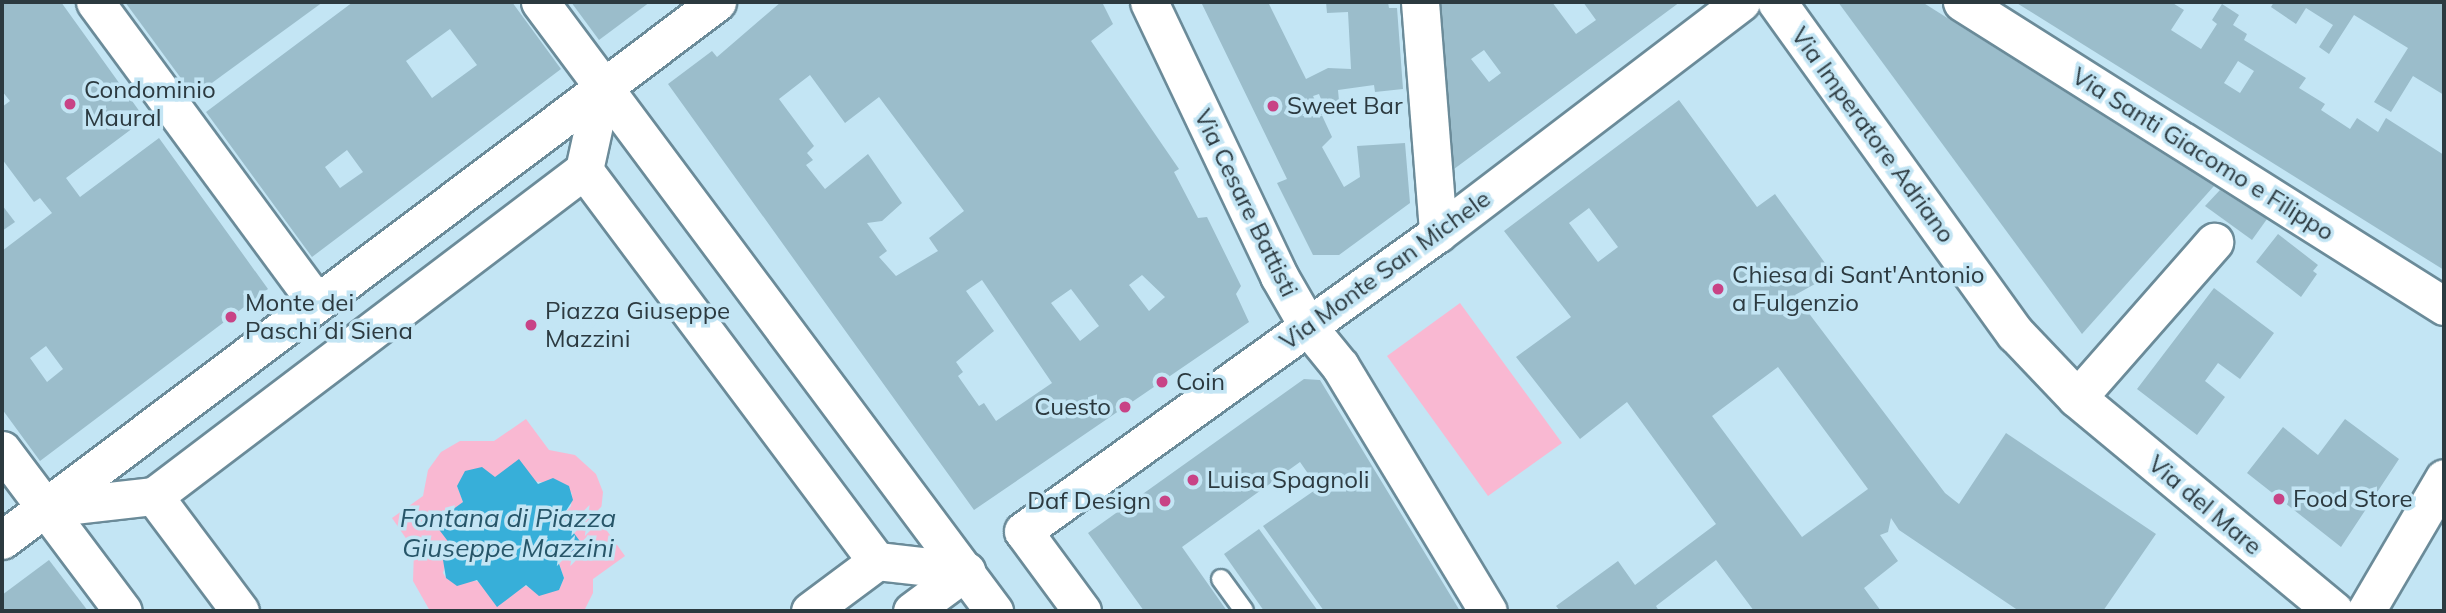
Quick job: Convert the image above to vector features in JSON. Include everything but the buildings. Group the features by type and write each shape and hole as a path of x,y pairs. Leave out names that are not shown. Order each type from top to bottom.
{"street":[{"path":"95,2 316,302"},
{"path":"540,2 995,611"},
{"path":"2,540 718,2"},
{"name":"Via Cesare Battisti","path":"1149,2 1279,276 1309,328 1339,366 1488,611"},
{"path":"1420,2 1438,233"},
{"name":"Via Monte San Michele","path":"1082,611 1023,531 1438,233 1741,2"},
{"name":"Via Imperatore Adriano","path":"1777,2 2016,334 2077,398"},
{"name":"Via Santi Giacomo e Filippo","path":"1962,2 2444,306"},
{"path":"45,508 154,496 584,170 602,88"},
{"path":"584,170 877,561"},
{"path":"2077,398 2214,242"},
{"name":"Via del Mare","path":"2077,398 2334,611"},
{"path":"2,450 124,611"},
{"path":"2366,611 2444,478"},
{"path":"154,496 240,611"},
{"path":"810,611 877,561 966,571"},
{"path":"912,611 966,571"}],"lane":[{"path":"1221,579 1244,611"}],"shaded area":[{"path":"1460,303 1562,443 1488,496 1387,356"},
{"path":"526,419 549,450 575,455 596,474 603,492 600,521 625,556 593,579 593,593 584,611 430,611 413,581 414,550 392,518 423,496 428,470 441,452 460,441 494,441","holes":["495,478 541,482 572,493 571,506 562,517 558,561 564,578 559,590 446,578 443,573 463,502 457,486"]}],"water":[{"name":"Fontana di Piazza Giuseppe Mazzini","path":"519,459 538,484 553,478 569,486 573,500 562,517 582,544 558,561 564,578 559,590 539,596 526,585 497,607 477,580 457,586 446,578 443,560 453,548 434,523 463,502 457,486 465,471 482,467 495,477"}],"place":[{"name":"Condominio Maural","path":"70,104"},
{"name":"Sweet Bar","path":"1273,106"},
{"name":"Chiesa di Sant'Antonio a Fulgenzio","path":"1718,289"},
{"name":"Monte dei Paschi di Siena","path":"231,317"},
{"name":"Piazza Giuseppe Mazzini","path":"531,325"},
{"name":"Coin","path":"1162,382"},
{"name":"Cuesto","path":"1125,407"},
{"name":"Luisa Spagnoli","path":"1193,480"},
{"name":"Food Store","path":"2279,499"},
{"name":"Daf Design","path":"1165,501"}]}
